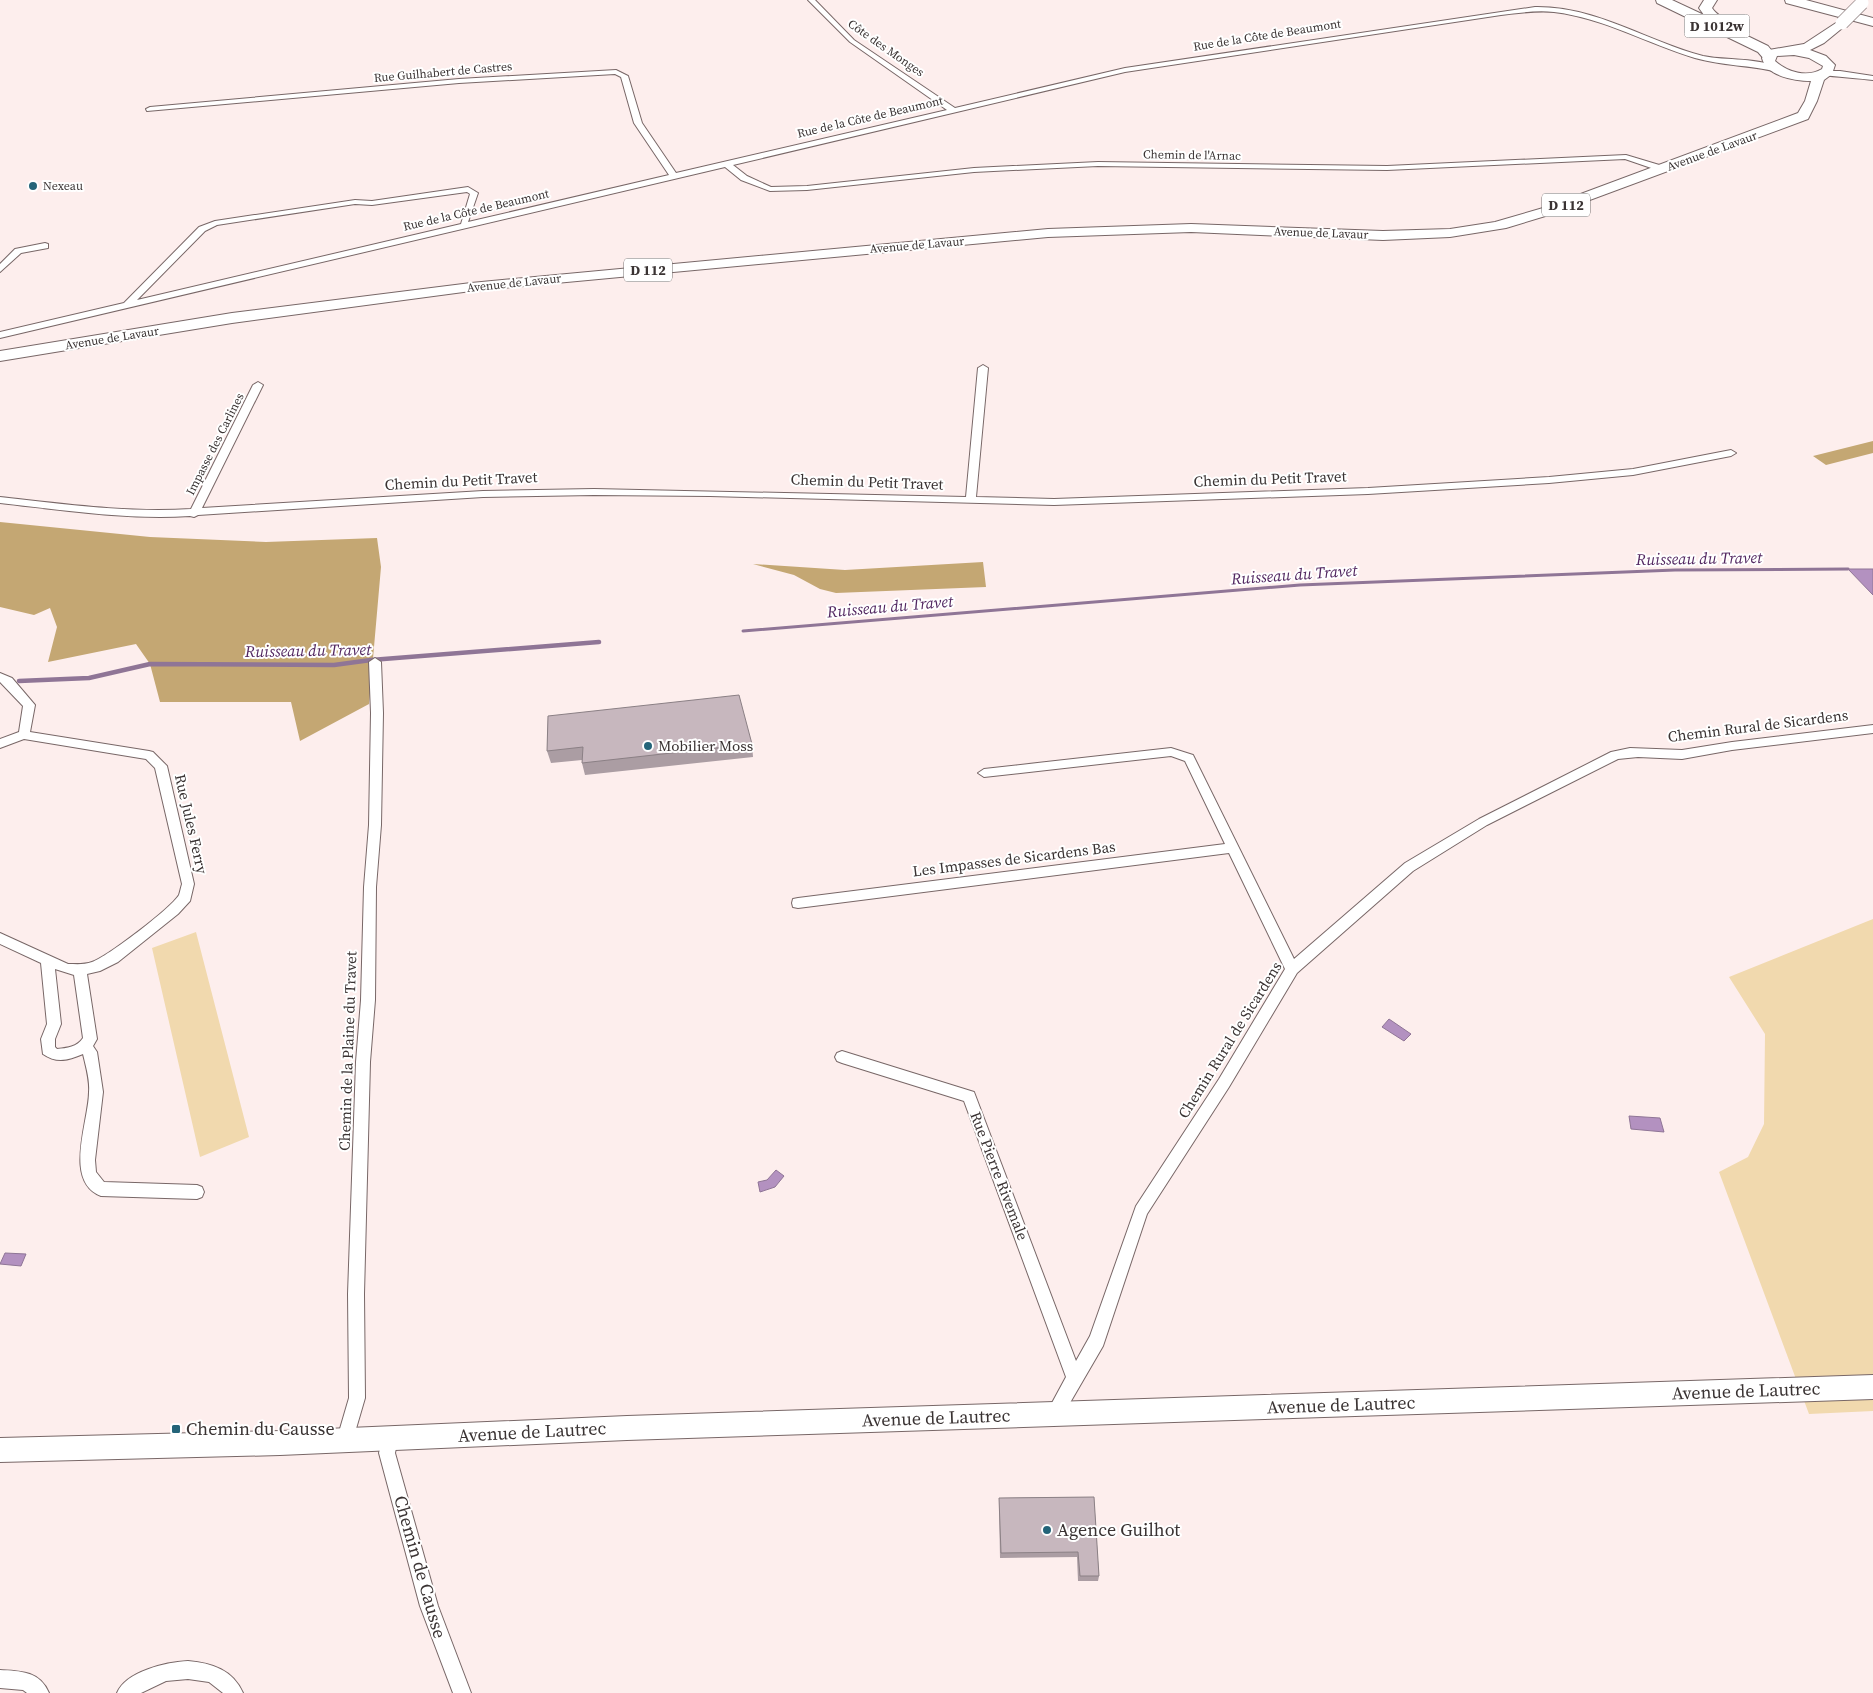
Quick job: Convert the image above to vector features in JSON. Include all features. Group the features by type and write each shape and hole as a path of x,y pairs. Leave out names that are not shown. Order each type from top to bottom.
{"highway":[{"name":"D 1012w","path":"1662,0 1743,38 1763,49 1769,57"},
{"path":"1711,0 1705,8 1718,22 1749,38 1790,51"},
{"path":"1781,0 1825,9"},
{"path":"1791,0 1873,22"},
{"path":"1813,0 1873,16"}],"main road":[{"path":"1790,51 1811,54 1825,68 1809,76 1793,75 1772,66 1769,57 1790,51 1807,48 1825,39 1864,2"},
{"name":"D 112","path":"1811,101 1818,78 1825,68 1820,51 1825,39"},
{"path":"1793,75 1806,88 1811,101"},
{"name":"Avenue de Lavaur","path":"0,356 232,318 471,286 1048,233 1124,229 1202,228 1372,235 1432,234 1484,228 1530,218 1803,116 1811,101"},
{"name":"Avenue de Lautrec","path":"0,1450 280,1443 627,1428 1873,1387"}],"street":[{"name":"Côte des Monges","path":"811,0 852,41 953,110"},
{"name":"Rue de la Côte de Beaumont","path":"0,335 1125,70 1534,9 1572,12 1700,57 1750,63 1778,70"},
{"name":"Rue de la Côte de Beaumont","path":"1750,63 1769,57"},
{"path":"1825,68 1873,78"},
{"name":"Rue Guilhabert de Castres","path":"150,109 458,81 616,72 624,76 638,123 674,176"},
{"name":"Chemin de l'Arnac","path":"727,164 744,178 770,189 807,188 974,170 1098,164 1387,168 1626,156 1663,169"},
{"path":"126,306 202,229 215,223 355,202 372,203 462,189 472,190 474,193 467,209 464,222 466,226"},
{"path":"0,269 18,251 45,246"},
{"path":"971,500 983,368"},
{"name":"Impasse des Carlines","path":"194,514 258,385"},
{"name":"Chemin du Petit Travet","path":"0,500 107,512 194,514 464,495 594,492 710,493 1054,502 1368,490 1549,480 1633,472 1731,453"},
{"name":"Chemin de la Plaine du Travet","path":"345,1440 357,1398 356,1294 360,1147 368,1000 370,887 375,816 377,713 375,662"},
{"path":"0,677 8,681 30,707 24,735"},
{"name":"Chemin Rural de Sicardens","path":"1054,1414 1097,1340 1141,1211 1224,1083 1292,969 1408,867 1483,822 1615,754 1640,751 1676,755 1730,746 1825,737 1873,729"},
{"name":"Rue Jules Ferry","path":"0,744 24,735 149,756 161,766 188,884 185,897 112,958 95,967 80,970"},
{"path":"984,772 1171,752 1189,758 1292,969"},
{"name":"Les Impasses de Sicardens Bas","path":"798,903 1234,848"},
{"path":"0,938 67,969 80,970 90,1039 85,1046 72,1053 54,1055 48,1050 48,1039 54,1024 47,960"},
{"path":"85,1046 90,1052 96,1096 86,1150 91,1175 95,1184 101,1189 197,1192"},
{"name":"Rue Pierre Rivemale","path":"842,1057 968,1096 1075,1379"},
{"name":"Chemin de Causse","path":"390,1438 387,1453 430,1606 462,1693"},
{"path":"126,1693 134,1686 158,1674 190,1669 218,1676 232,1688 234,1693"},
{"path":"0,1679 27,1681 40,1693"}],"shaded area":[{"path":"1873,441 1873,453 1826,465 1813,456"},
{"path":"0,522 150,537 266,542 377,538 381,567 369,704 300,741 291,702 160,702 150,664 136,644 48,662 57,627 50,608 34,615 0,607"},
{"path":"983,562 986,587 836,593 820,589 794,575 753,564 845,570"},
{"path":"1848,569 1873,569 1873,595"},
{"path":"1873,919 1873,1411 1809,1414 1719,1172 1748,1157 1764,1124 1765,1034 1729,977"},
{"path":"196,932 249,1137 200,1157 152,948"},
{"path":"1389,1019 1411,1034 1404,1041 1382,1027"},
{"path":"1629,1116 1660,1118 1664,1132 1631,1129"},
{"path":"776,1170 784,1176 775,1187 760,1192 758,1182 767,1180"},
{"path":"5,1253 26,1254 21,1266 0,1264"}],"building":[{"name":"Mobilier Moss","path":"739,695 752,744 582,763 583,747 547,751 548,716"},
{"name":"Agence Guilhot","path":"1094,1497 1099,1576 1080,1576 1078,1552 1001,1553 999,1498"}],"waterway":[{"name":"Ruisseau du Travet","path":"743,631 1300,585 1675,570 1848,569"},
{"name":"Ruisseau du Travet","path":"19,681 89,678 150,664 334,665 371,660 599,642"}],"place":[{"name":"Nexeau","path":"33,186"},
{"name":"Mobilier Moss","path":"648,746"},
{"name":"Chemin du Causse","path":"176,1429"},
{"name":"Agence Guilhot","path":"1047,1530"}]}
